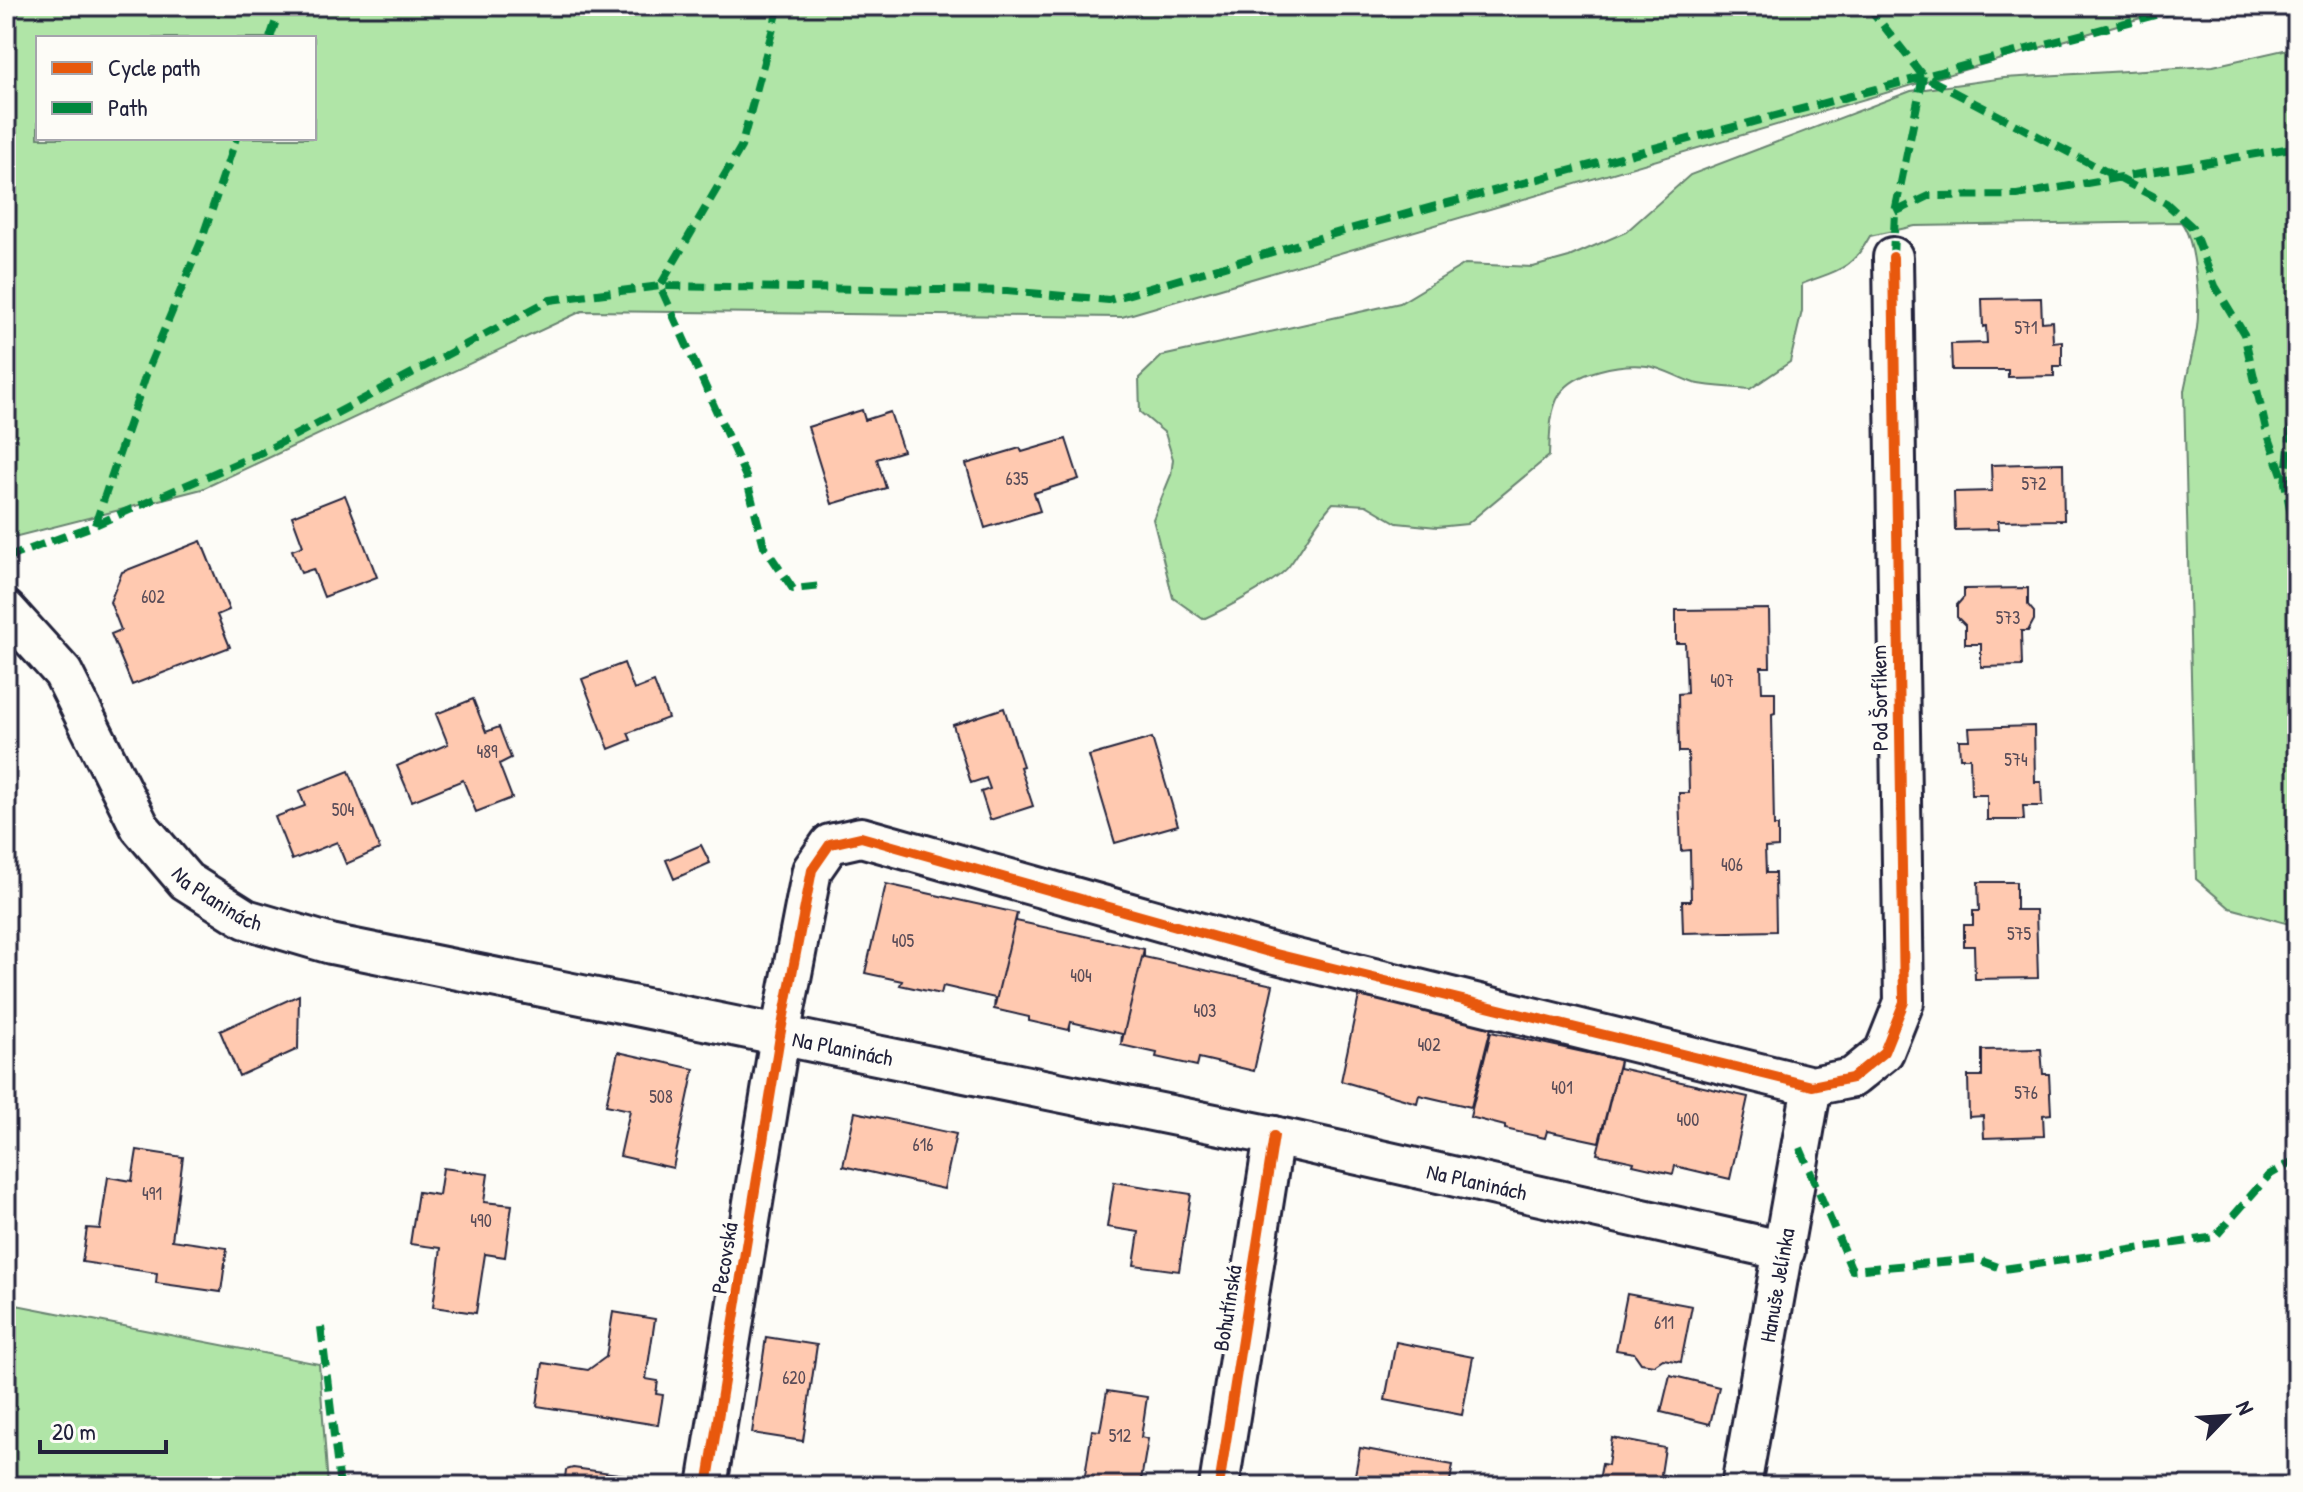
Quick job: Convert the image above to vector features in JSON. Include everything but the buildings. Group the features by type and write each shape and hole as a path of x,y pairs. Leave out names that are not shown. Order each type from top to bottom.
{"street":[{"name":"Pod Šorfíkem","path":"1812,1086 1852,1078 1884,1052 1904,1002 1893,257"},
{"name":"Na Planinách","path":"6,610 63,673 140,827 186,881 246,919 331,944 1274,1136 1785,1251"},
{"name":"Pecovská","path":"707,1486 780,1036 812,870 830,844 861,837 1272,953 1812,1086"},
{"name":"Hanuše Jelínka","path":"1741,1486 1812,1086"},
{"name":"Bohutínská","path":"1219,1486 1274,1136"}],"green space":[{"path":"6,6 2182,6 1122,317 582,311 202,489 6,539"},
{"path":"2297,47 2297,926 2230,908 2196,879 2184,391 2196,336 2198,304 2193,257 2181,222 1915,226 1870,236 1856,256 1842,268 1802,284 1802,311 1790,362 1750,389 1694,383 1647,366 1612,367 1587,374 1567,386 1556,401 1549,456 1467,524 1437,527 1397,523 1366,505 1333,503 1283,573 1249,595 1203,619 1173,598 1153,519 1171,475 1173,459 1165,433 1140,412 1139,378 1162,356 1400,303 1465,264 1533,267 1569,257 1626,232 1690,175 1911,91 2004,78 2213,66"},
{"path":"6,1303 319,1364 328,1486 6,1486"}],"marked path":[{"path":"271,36 281,6"},
{"path":"779,6 741,147 660,286 746,477 764,546 793,589 822,586"},
{"path":"1868,6 1923,76 2166,203 2192,227 2215,286 2244,334 2266,429 2285,483"},
{"path":"6,558 95,525 265,451 550,300 660,286 1007,291 1109,300 1350,229 2189,6"},
{"path":"1893,257 1895,212 1923,76"},
{"path":"95,525 148,369 201,242 235,140"},
{"path":"1895,212 1929,196 2017,195 2291,148 2297,144"},
{"path":"2297,378 2285,483 2297,544"},
{"path":"1800,1148 1852,1270 1976,1259 2004,1269 2215,1237 2269,1175 2297,1159"},
{"path":"321,1327 340,1486"}],"cycle path":[{"path":"707,1486 780,1036 812,870 830,844 861,837 1272,953 1812,1086 1852,1078 1884,1052 1904,1002 1893,257"},
{"path":"1219,1486 1274,1136"}]}
